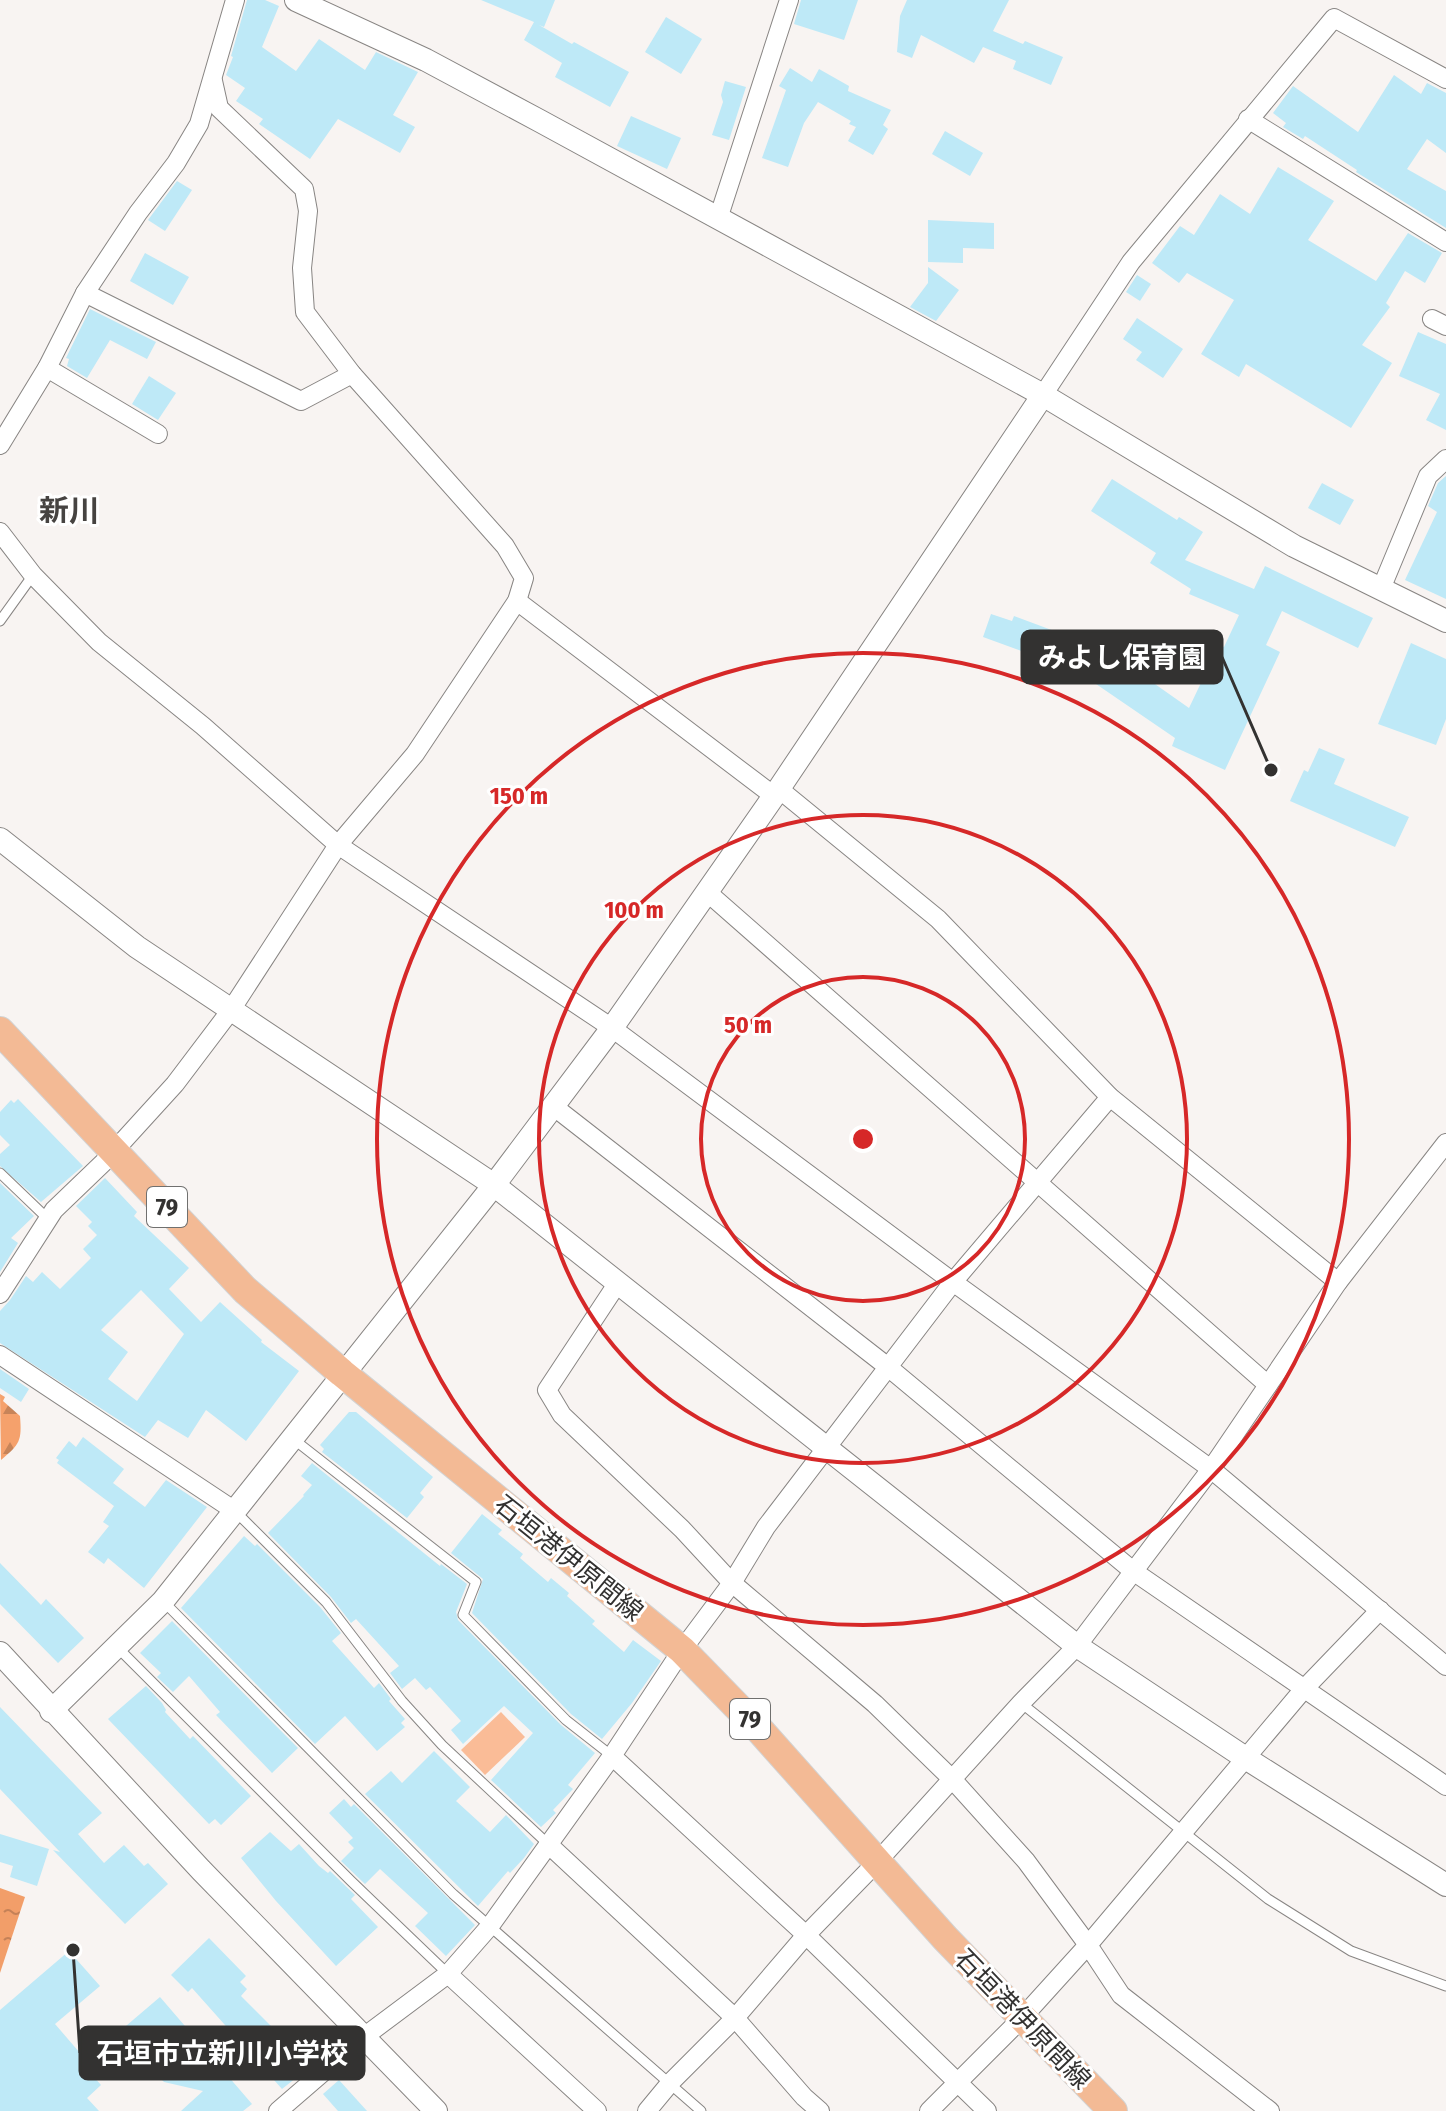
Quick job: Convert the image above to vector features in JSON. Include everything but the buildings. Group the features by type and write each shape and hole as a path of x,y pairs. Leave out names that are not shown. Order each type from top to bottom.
{"main road":[{"name":"石垣港伊原間線","path":"0,1031 245,1290 682,1650 757,1727 1021,2019 1113,2111"}],"street":[{"path":"0,445 47,368 85,293 199,124 235,0"},
{"path":"296,0 426,60 1043,395 1294,546 1446,621"},
{"path":"718,219 789,0"},
{"path":"51,1711 163,1601 494,1185 612,1028 776,793 1131,262 1334,18 1446,79"},
{"path":"0,1294 54,1210 175,1084 231,1010 338,845 415,754 517,601 524,578 505,546 352,374 305,312 302,268 308,211 304,189 219,108 213,81"},
{"path":"1248,119 1446,242"},
{"path":"85,293 301,401 352,374"},
{"path":"47,368 158,434"},
{"path":"1381,589 1428,476 1446,459"},
{"path":"0,532 33,575 99,642 203,726 338,845 612,1028 1211,1469 1446,1666"},
{"path":"517,601 776,793 938,919 1110,1097 1338,1282"},
{"path":"0,839 137,947 494,1185 1077,1646 1247,1759 1446,1885"},
{"path":"707,892 1268,1385"},
{"path":"278,2111 365,2036 448,1974 490,1926 732,1583 766,1527 953,1282 1110,1097"},
{"path":"553,1106 888,1367 1133,1571 1446,1786"},
{"path":"647,2111 671,2082 735,2018 806,1935 1077,1646 1211,1469 1338,1282 1446,1143"},
{"path":"617,1284 547,1390 562,1415 682,1529 732,1583 875,1704 953,1780 1026,1861 1121,1995 1270,2111"},
{"path":"0,1355 235,1511"},
{"path":"929,2111 960,2083 1088,1945 1303,1690 1380,1610"},
{"path":"0,1653 201,1870 436,2111"},
{"path":"612,1756 806,1935 987,2111"},
{"path":"548,1844 735,2018 820,2111"},
{"path":"448,1974 597,2111"}],"lane":[{"path":"0,621 33,575"},
{"path":"0,1173 48,1219"},
{"path":"292,1438 476,1582 463,1615 566,1720 612,1756"},
{"path":"235,1511 326,1602 402,1701 442,1745 548,1844"},
{"path":"163,1601 443,1883 701,2111"},
{"path":"117,1647 448,1974"},
{"path":"1021,1703 1268,1899 1351,1951 1446,1986"}],"green space":[{"path":"0,1394 5,1397 3,1401 20,1416 21,1424 18,1441 1,1460"}],"shaded area":[{"path":"501,1712 525,1737 485,1775 461,1750"}],"water":[{"path":"0,1888 25,1897 0,1973"}],"place":[{"name":"みよし保育園","path":"1271,770"},
{"name":"石垣市立新川小学校","path":"73,1950"}],"district":[{"name":"新川","path":"69,511"}]}
